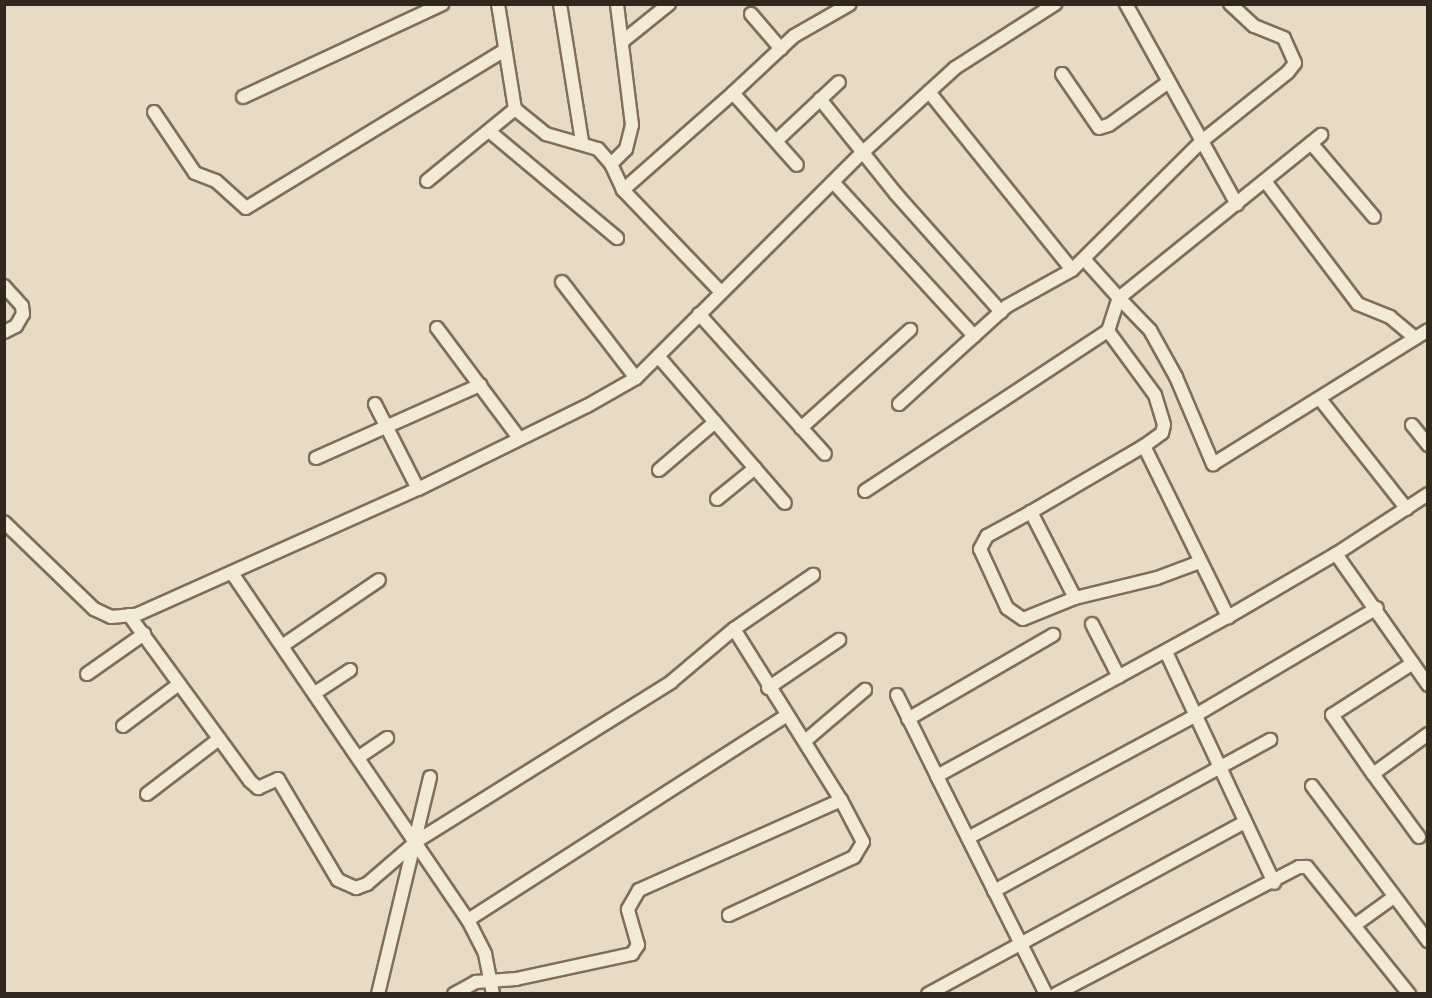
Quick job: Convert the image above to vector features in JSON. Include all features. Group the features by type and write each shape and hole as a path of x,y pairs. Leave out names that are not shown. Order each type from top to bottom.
{"street":[{"path":"243,97 442,4"},
{"path":"498,4 515,109 546,134 582,142 598,149 611,164 623,190 720,291"},
{"path":"560,4 582,142"},
{"path":"611,164 632,138 623,41 617,4"},
{"path":"623,41 669,4"},
{"path":"623,190 781,49 813,23 832,18 850,4"},
{"path":"4,522 94,609 111,617 129,615 231,573 418,489 636,378 720,291 862,153 955,68 1055,4"},
{"path":"1126,4 1167,83 1237,204"},
{"path":"899,404 1001,312 1072,270 1202,141 1295,63 1293,51 1284,38 1254,26 1230,4"},
{"path":"751,14 781,49"},
{"path":"154,112 195,172 216,181 246,208 505,50"},
{"path":"1062,74 1100,128 1109,125 1167,83"},
{"path":"776,141 839,82"},
{"path":"929,92 1072,270"},
{"path":"733,93 797,165"},
{"path":"820,99 862,153 1001,312"},
{"path":"427,181 515,109"},
{"path":"489,131 617,238"},
{"path":"865,490 1108,331 1119,298 1321,135"},
{"path":"1311,144 1374,217"},
{"path":"1265,181 1358,304 1390,317 1415,339"},
{"path":"833,182 974,336"},
{"path":"1084,259 1150,330 1176,377 1214,464 1428,330"},
{"path":"562,282 636,378"},
{"path":"4,286 22,306 22,314 16,326 4,332"},
{"path":"699,314 825,454"},
{"path":"437,328 519,438"},
{"path":"801,428 910,330"},
{"path":"1108,331 1155,395 1164,425 1162,433 1144,446 981,542 980,549 1007,608 1014,615 1032,618 1075,598 1157,578 1200,562"},
{"path":"658,356 785,503"},
{"path":"316,458 480,385"},
{"path":"1320,399 1407,509"},
{"path":"375,404 418,489"},
{"path":"659,470 715,422"},
{"path":"1412,425 1428,445"},
{"path":"1144,446 1228,617"},
{"path":"717,499 755,468"},
{"path":"937,776 1228,617 1336,554 1428,494"},
{"path":"1030,512 1075,598"},
{"path":"1336,554 1377,608 1428,685"},
{"path":"231,573 359,756 468,920 485,954 493,993"},
{"path":"129,615 219,739 258,788 278,779 338,880 346,886 367,884 417,841 671,682 734,629 813,575"},
{"path":"282,646 379,580"},
{"path":"968,838 1196,715 1377,608"},
{"path":"1092,624 1119,677"},
{"path":"729,915 860,853 863,842 841,800 768,687 734,629"},
{"path":"87,674 144,634"},
{"path":"908,719 1053,635"},
{"path":"768,687 839,640"},
{"path":"1166,652 1196,715 1218,770 1274,883"},
{"path":"1413,663 1332,715 1419,837"},
{"path":"315,693 350,670"},
{"path":"123,726 179,684"},
{"path":"805,741 865,690"},
{"path":"897,695 1046,993"},
{"path":"468,920 787,715"},
{"path":"1373,774 1428,734"},
{"path":"359,756 387,738"},
{"path":"147,794 219,739"},
{"path":"994,891 1270,740"},
{"path":"378,993 417,841 430,777"},
{"path":"1312,786 1428,941"},
{"path":"454,993 476,982 632,954 638,945 628,909 639,890 841,800"},
{"path":"928,993 1243,823"},
{"path":"1056,993 1274,883 1299,867 1307,867 1409,993"},
{"path":"1355,925 1394,897"}]}
